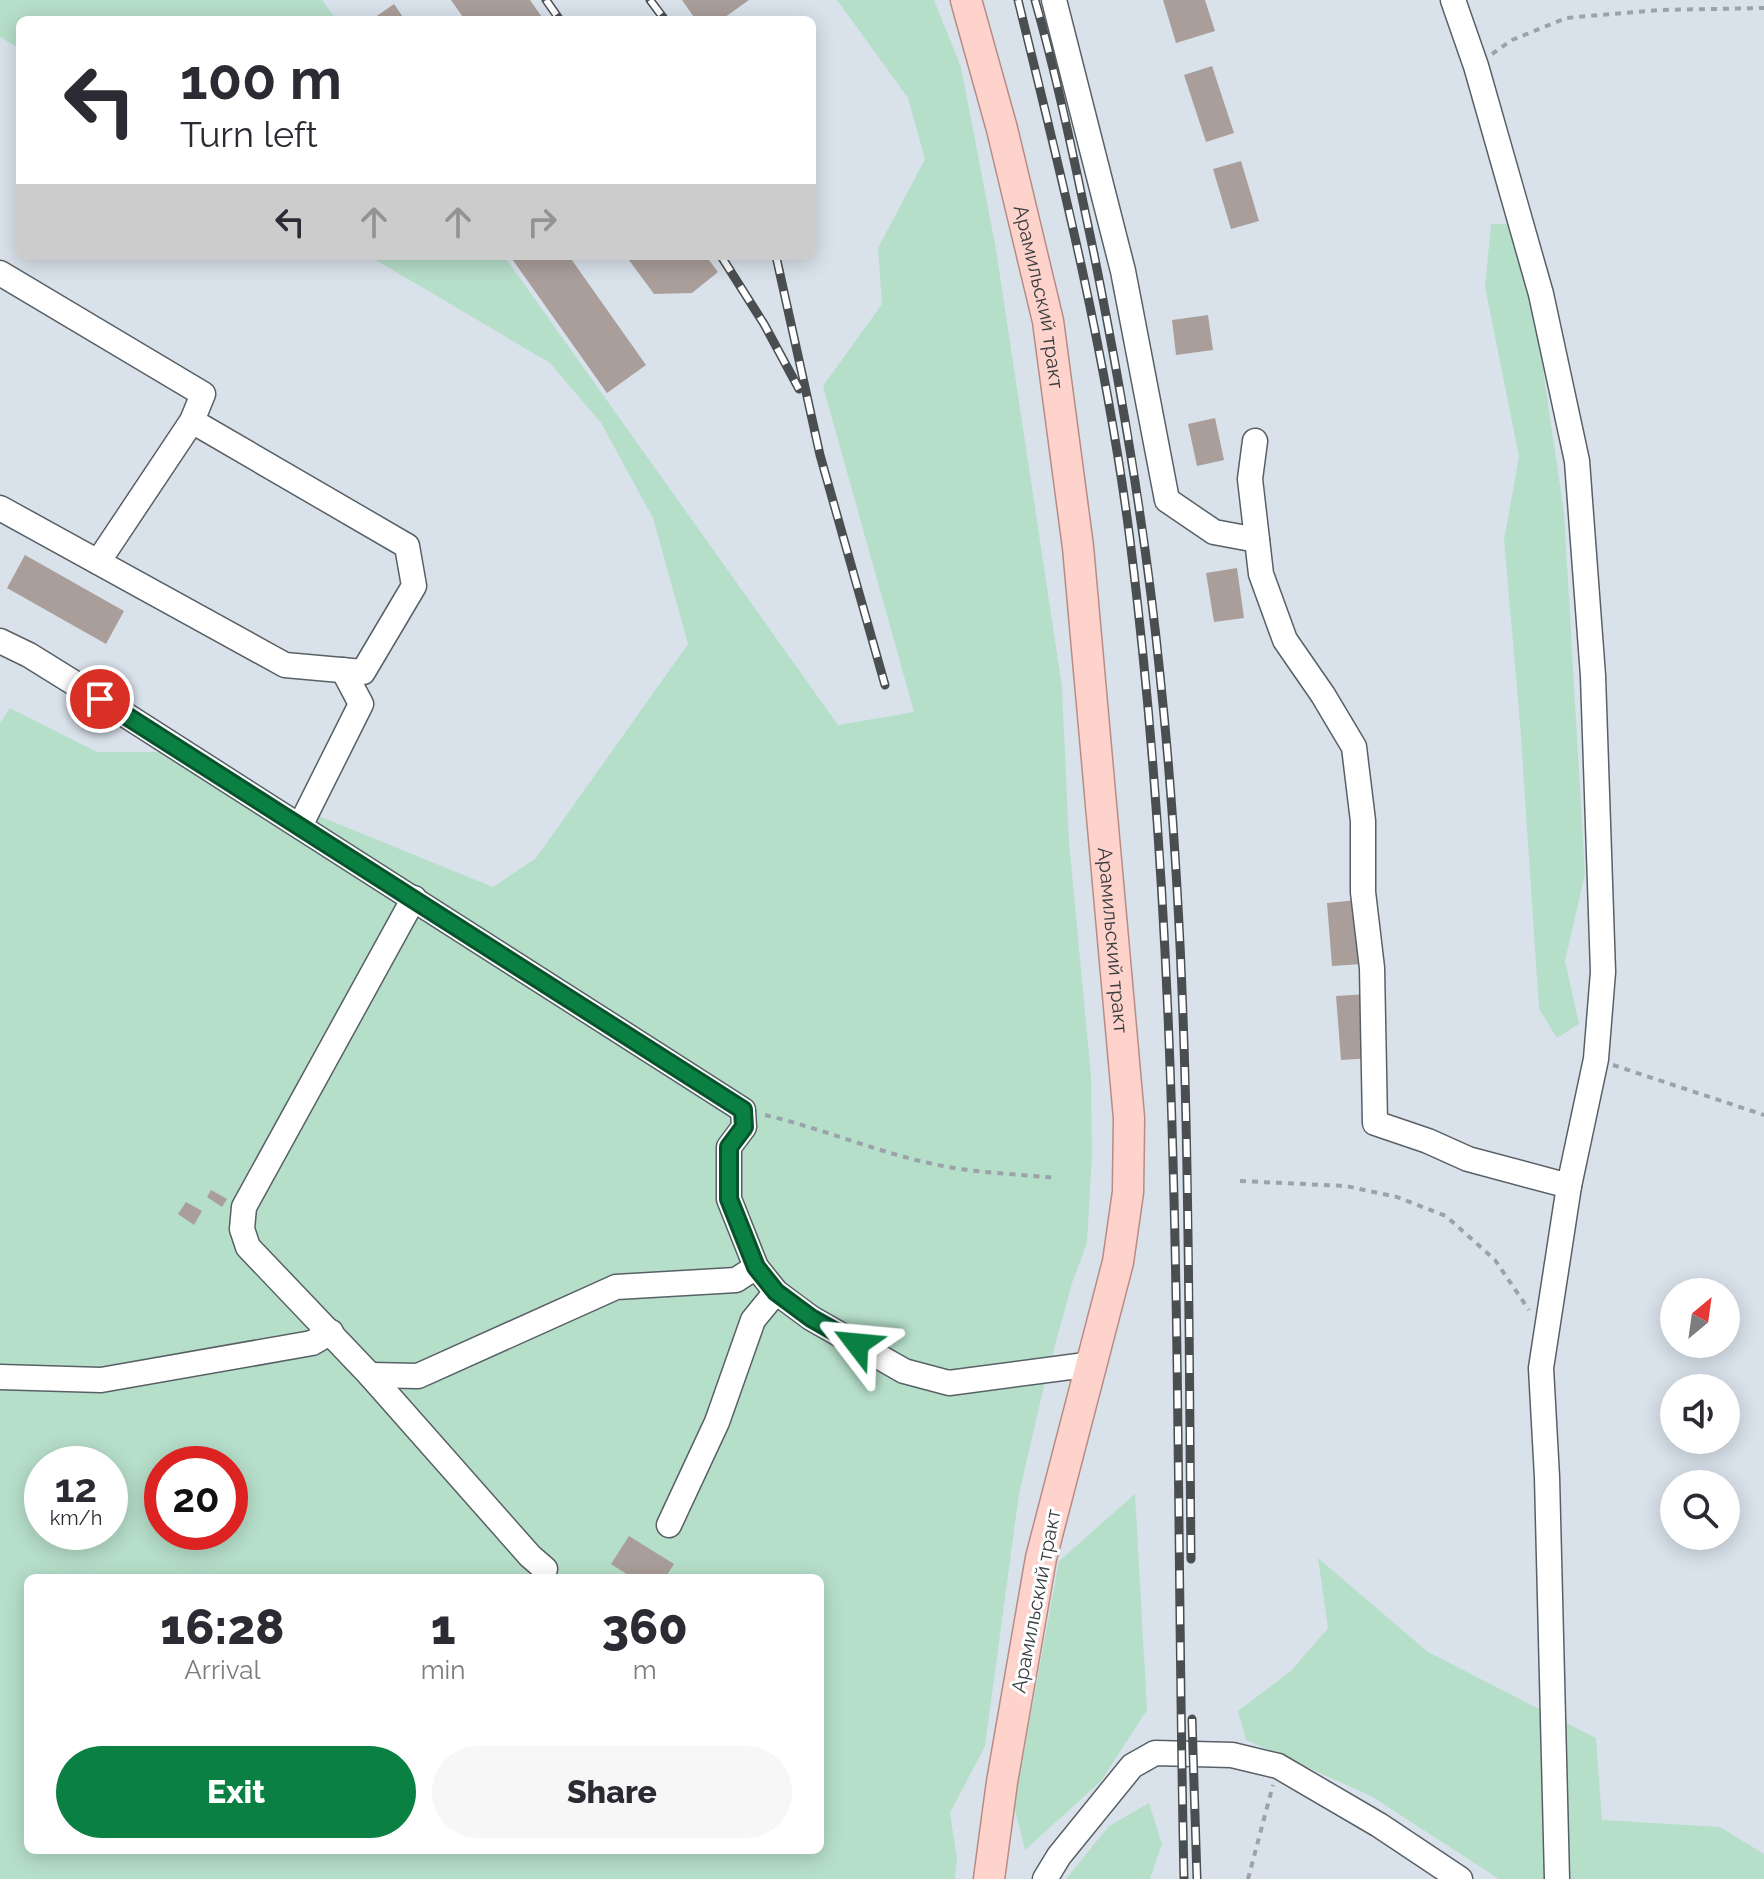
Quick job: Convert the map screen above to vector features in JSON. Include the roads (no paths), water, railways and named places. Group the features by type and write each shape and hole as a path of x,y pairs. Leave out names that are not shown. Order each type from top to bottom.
{"main road":[{"name":"Арамильский тракт","path":"966,0 1002,129 1048,321 1078,547 1129,1118 1128,1192 1118,1262 1041,1558 989,1879"}],"street":[{"path":"1054,0 1123,271 1167,500 1214,532 1257,540"},
{"path":"1453,0 1476,66 1541,294 1577,461 1593,676 1602,957 1596,1059 1569,1186 1541,1368 1547,1477 1557,1879"},
{"path":"0,273 203,394 192,421 98,562"},
{"path":"0,508 285,665 363,672 414,586 407,546 192,421"},
{"path":"1255,441 1250,479 1261,574 1285,640 1354,747 1363,821 1363,892 1372,968 1375,1123 1468,1159 1569,1186"},
{"path":"0,641 29,655 112,707 743,1110 744,1127 729,1147 729,1199 756,1267 776,1292 811,1318 904,1371 949,1383 1093,1364"},
{"path":"300,826 361,704 343,670"},
{"path":"414,898 232,1229 331,1332 530,1556 545,1569"},
{"path":"370,1375 418,1376 616,1287 736,1280 756,1267"},
{"path":"669,1525 717,1422 753,1320 776,1292"},
{"path":"0,1377 101,1380 312,1343 331,1332"},
{"path":"1045,1879 1059,1856 1132,1766 1155,1753 1232,1755 1278,1766 1379,1825 1460,1879"}],"railway":[{"path":"546,0 557,16"},
{"path":"650,0 662,16"},
{"path":"1018,0 1067,201 1109,404 1130,540 1148,707 1161,874 1169,1041 1184,1879"},
{"path":"1035,0 1067,127 1114,358 1140,516 1160,675 1178,896 1183,1006 1191,1559"},
{"path":"724,260 764,324 799,389"},
{"path":"777,260 820,455 885,685"},
{"path":"1192,1719 1197,1879"}]}
